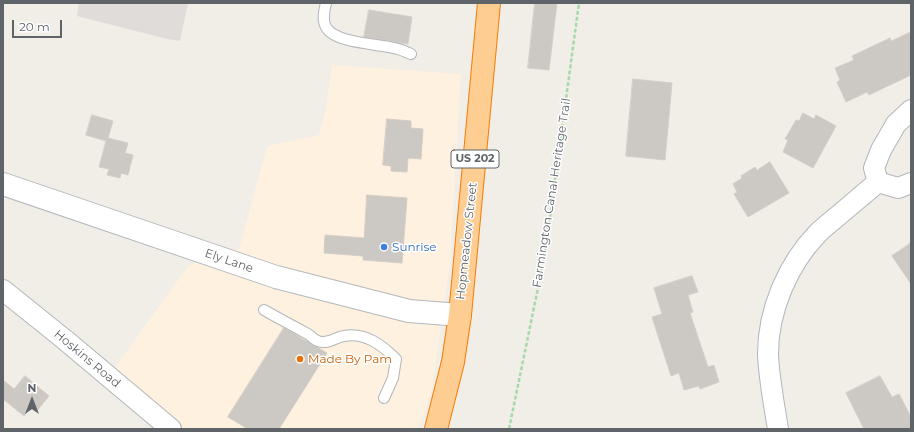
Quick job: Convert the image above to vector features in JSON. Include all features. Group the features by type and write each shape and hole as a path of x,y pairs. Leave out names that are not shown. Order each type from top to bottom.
{"highway":[{"name":"Hopmeadow Street","path":"436,429 453,362 460,315 489,3"}],"street":[{"path":"878,182 874,168 881,150 896,124 911,110"},
{"path":"878,182 898,188 911,183"},
{"path":"778,429 768,354 769,335 774,311 784,283 802,253 819,232 878,182"},
{"name":"Ely Lane","path":"3,184 276,277 409,311 460,315"},
{"name":"Hoskins Road","path":"3,290 171,429"}],"lane":[{"path":"326,3 323,18 326,28 336,36 395,48 411,54"},
{"path":"264,310 309,335 318,342 330,341 344,336 357,335 373,340 387,350 396,359 393,378 384,398"}],"path":[{"name":"Farmington Canal Heritage Trail","path":"509,429 545,254 579,3"}],"shaded area":[{"path":"79,3 188,3 180,41 77,16"},
{"path":"332,65 461,74 450,264 431,394 418,429 181,429 115,367 189,265 239,249 267,146 319,135 326,108"}],"building":[{"path":"535,3 557,3 549,70 528,68"},
{"path":"369,10 412,17 408,44 364,37"},
{"path":"911,32 911,75 869,95 867,92 846,102 837,82 840,80 835,68 854,60 852,56 890,38 891,41"},
{"path":"633,79 672,83 665,160 626,156"},
{"path":"803,113 814,119 816,115 836,126 813,168 783,152 788,140 785,139 796,120 799,121"},
{"path":"92,115 113,121 108,138 128,143 125,153 133,155 128,175 121,173 120,178 107,175 109,169 99,167 106,141 86,135"},
{"path":"387,119 411,121 411,128 423,129 421,159 408,158 407,172 391,171 391,166 383,165"},
{"path":"770,162 789,193 748,217 734,194 737,192 733,184 742,178 741,176 755,167 757,170"},
{"path":"367,195 407,198 402,263 363,260 363,256 324,253 325,235 364,238"},
{"path":"911,243 911,284 892,256"},
{"path":"692,276 698,292 688,295 693,312 690,313 708,367 714,365 719,382 700,389 699,386 684,390 679,373 671,376 652,317 662,314 654,288"},
{"path":"284,328 327,353 279,429 248,429 228,417"},
{"path":"25,376 49,396 36,412 30,408 24,416 3,399 3,380 14,389"},
{"path":"880,376 892,397 899,394 911,417 911,429 864,429 846,393"}],"place":[{"name":"Sunrise","path":"384,247"},
{"name":"Made By Pam","path":"300,359"}]}
